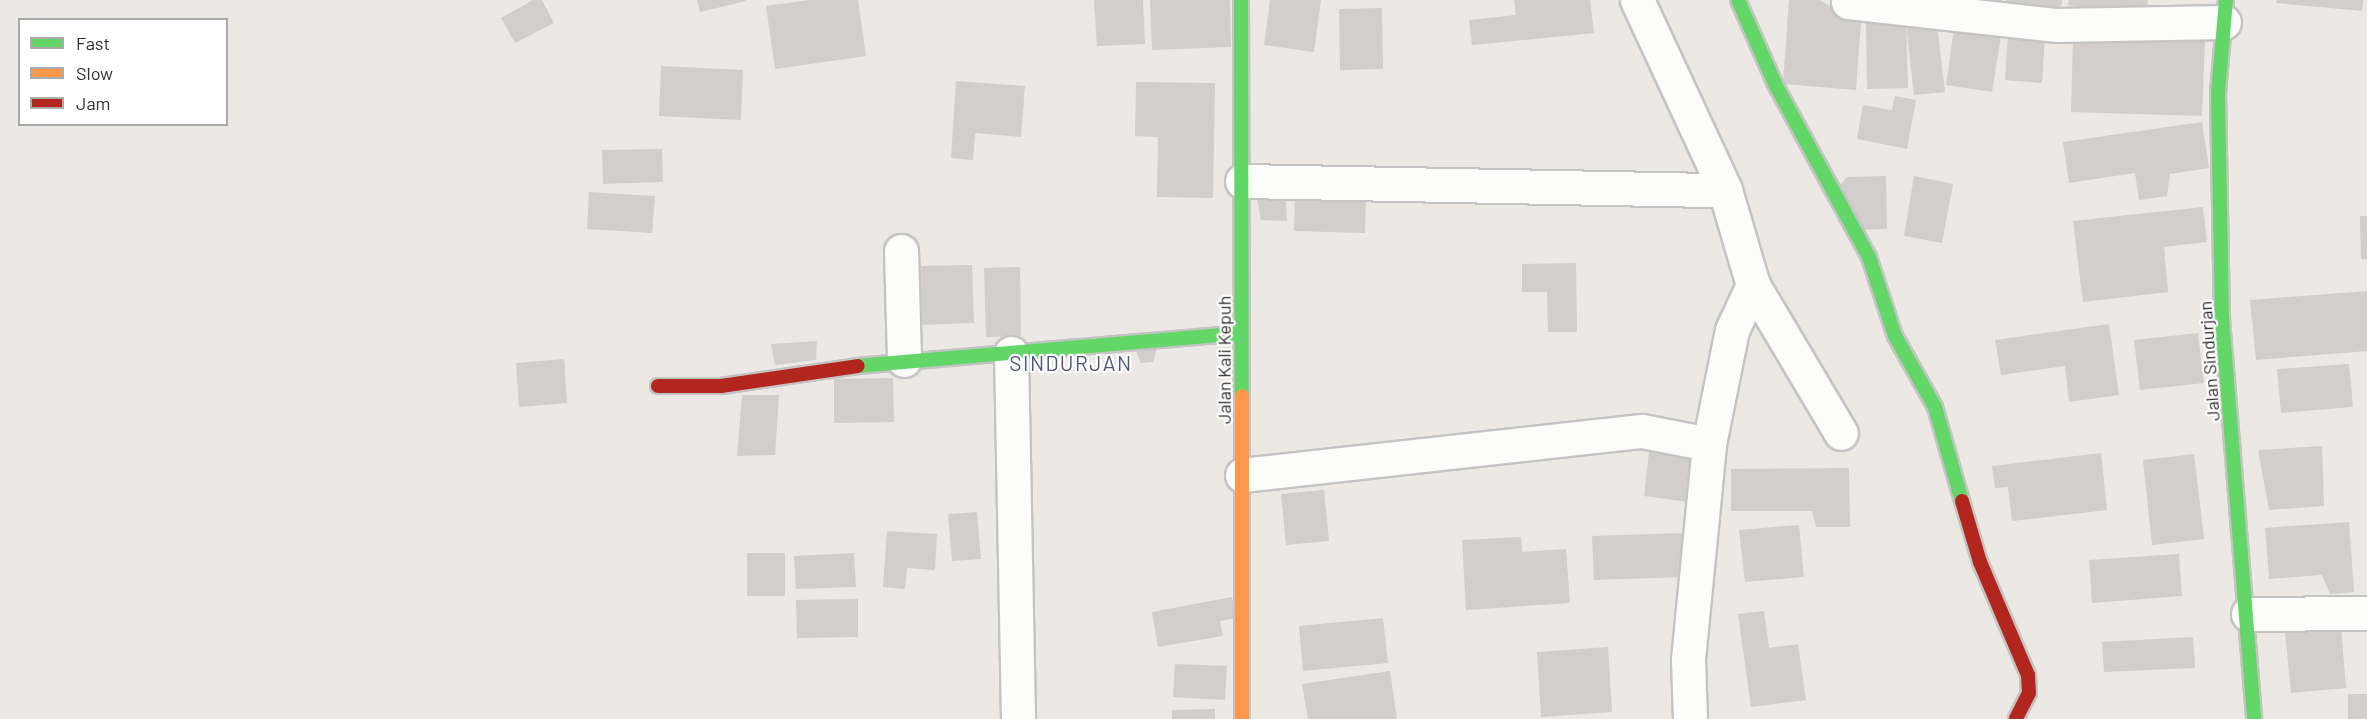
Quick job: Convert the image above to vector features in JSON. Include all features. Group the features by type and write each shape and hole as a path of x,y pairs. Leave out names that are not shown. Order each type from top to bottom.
{"street":[{"name":"Jalan Kali Kepuh","path":"1241,0 1242,719"},
{"path":"1637,0 1725,190 1753,285 1840,433"},
{"path":"1738,0 1775,84 1869,257 1895,336 1915,366 1935,407 1980,562 2028,675 2029,693 2016,719"},
{"path":"1848,2 2057,24 2225,11"},
{"name":"Jalan Sindurjan","path":"2225,11 2218,93 2222,319 2254,719"},
{"path":"1242,181 1725,190"},
{"path":"901,251 904,360"},
{"path":"1690,719 1688,659 1709,444 1732,330 1753,285"},
{"path":"658,386 721,386 904,360 1241,333"},
{"path":"1011,353 1018,719"},
{"path":"1242,475 1642,431 1709,444"},
{"path":"2247,614 2367,613"}],"building":[{"path":"533,0 542,0 554,23 515,43 501,18"},
{"path":"697,0 745,0 746,1 700,12"},
{"path":"809,0 858,0 866,56 775,69 766,6"},
{"path":"1094,0 1143,0 1145,44 1097,46"},
{"path":"1150,0 1230,0 1231,47 1152,50"},
{"path":"1270,0 1321,0 1314,52 1264,45"},
{"path":"1514,0 1590,0 1594,33 1472,45 1469,20 1516,15"},
{"path":"1789,0 1819,0 1861,22 1856,90 1783,84"},
{"path":"2007,0 2062,0 2060,19 2006,12"},
{"path":"2069,0 2148,0 2146,16 2068,5"},
{"path":"2277,0 2363,0 2362,11 2276,3"},
{"path":"1382,8 1383,69 1340,70 1339,9"},
{"path":"1866,20 1937,24 1945,92 1914,95 1906,24 1908,88 1867,89"},
{"path":"1954,29 2001,36 1992,92 1946,85"},
{"path":"2008,35 2045,38 2042,83 2005,80"},
{"path":"2073,36 2205,40 2202,116 2071,112"},
{"path":"661,66 743,70 741,120 659,116"},
{"path":"956,81 1025,86 1021,137 975,133 973,160 951,158"},
{"path":"1136,82 1215,83 1213,198 1157,197 1158,137 1135,136"},
{"path":"1895,96 1916,100 1907,149 1857,139 1863,105 1892,110"},
{"path":"2202,122 2209,168 2170,174 2167,196 2139,200 2135,173 2069,183 2063,142"},
{"path":"662,149 663,182 603,184 602,150"},
{"path":"1886,176 1887,229 1856,230 1838,187 1847,177"},
{"path":"1914,176 1953,184 1942,243 1904,236"},
{"path":"1285,187 1287,221 1261,220 1255,188"},
{"path":"589,192 655,196 652,233 587,229"},
{"path":"1295,196 1366,197 1365,233 1294,231"},
{"path":"2203,207 2207,242 2164,247 2168,292 2083,302 2073,221"},
{"path":"2360,216 2367,216 2367,259 2361,259"},
{"path":"1576,263 1577,332 1548,332 1547,292 1522,292 1522,264"},
{"path":"972,265 974,323 919,325 917,266"},
{"path":"1020,267 1021,336 986,337 984,268"},
{"path":"2367,291 2367,351 2256,360 2250,300"},
{"path":"2109,324 2119,395 2069,402 2065,366 2001,375 1995,340"},
{"path":"2198,333 2204,383 2140,390 2134,340"},
{"path":"817,341 816,360 775,365 771,344"},
{"path":"1157,348 1153,362 1141,363 1136,351"},
{"path":"564,359 567,403 519,407 516,363"},
{"path":"2349,364 2353,407 2281,413 2277,369"},
{"path":"893,378 894,422 834,423 834,379"},
{"path":"742,395 779,395 775,455 737,456"},
{"path":"2322,446 2324,506 2269,510 2258,450"},
{"path":"1649,452 1700,458 1695,503 1644,496"},
{"path":"2101,453 2107,510 2012,521 2008,487 1995,488 1992,466"},
{"path":"2194,454 2204,539 2152,545 2143,460"},
{"path":"1849,468 1850,527 1816,527 1812,511 1731,511 1731,469"},
{"path":"1324,490 1329,541 1286,545 1281,494"},
{"path":"977,512 981,559 952,561 948,514"},
{"path":"2349,522 2354,592 2330,594 2322,575 2269,579 2265,528"},
{"path":"1799,525 1804,577 1745,582 1739,530"},
{"path":"887,531 937,534 935,570 907,568 905,589 883,587"},
{"path":"1683,533 1685,577 1594,580 1592,536"},
{"path":"1521,537 1522,552 1566,549 1570,603 1466,610 1462,540"},
{"path":"747,553 785,553 785,596 747,596"},
{"path":"854,553 856,587 796,589 794,556"},
{"path":"2179,554 2182,596 2092,603 2089,560"},
{"path":"1232,597 1236,618 1220,621 1223,636 1158,647 1152,612"},
{"path":"858,599 858,637 797,638 796,600"},
{"path":"1764,611 1769,648 1798,644 1806,700 1751,707 1738,614"},
{"path":"1383,618 1388,663 1303,671 1299,626"},
{"path":"2341,626 2346,688 2291,693 2285,631"},
{"path":"2193,637 2195,668 2104,672 2102,642"},
{"path":"1608,647 1612,712 1541,717 1537,652"},
{"path":"1175,664 1227,666 1225,700 1173,697"},
{"path":"1390,671 1397,719 1308,719 1302,684"},
{"path":"2348,694 2367,694 2367,719 2348,719"},
{"path":"1215,709 1215,719 1172,719 1172,710"}],"traffic: fast":[{"path":"1241,0 1242,396"},
{"path":"1738,0 1775,84 1869,257 1895,336 1935,407 1962,501"},
{"path":"2226,0 2218,93 2222,319 2254,719"},
{"path":"858,366 1241,333"}],"traffic: slow":[{"path":"1242,396 1242,719"}],"traffic: jam":[{"path":"658,386 721,386 858,366"},
{"path":"1962,501 1980,562 2028,675 2029,693 2016,719"}],"district":[{"name":"SINDURJAN","path":"1071,363"}]}
